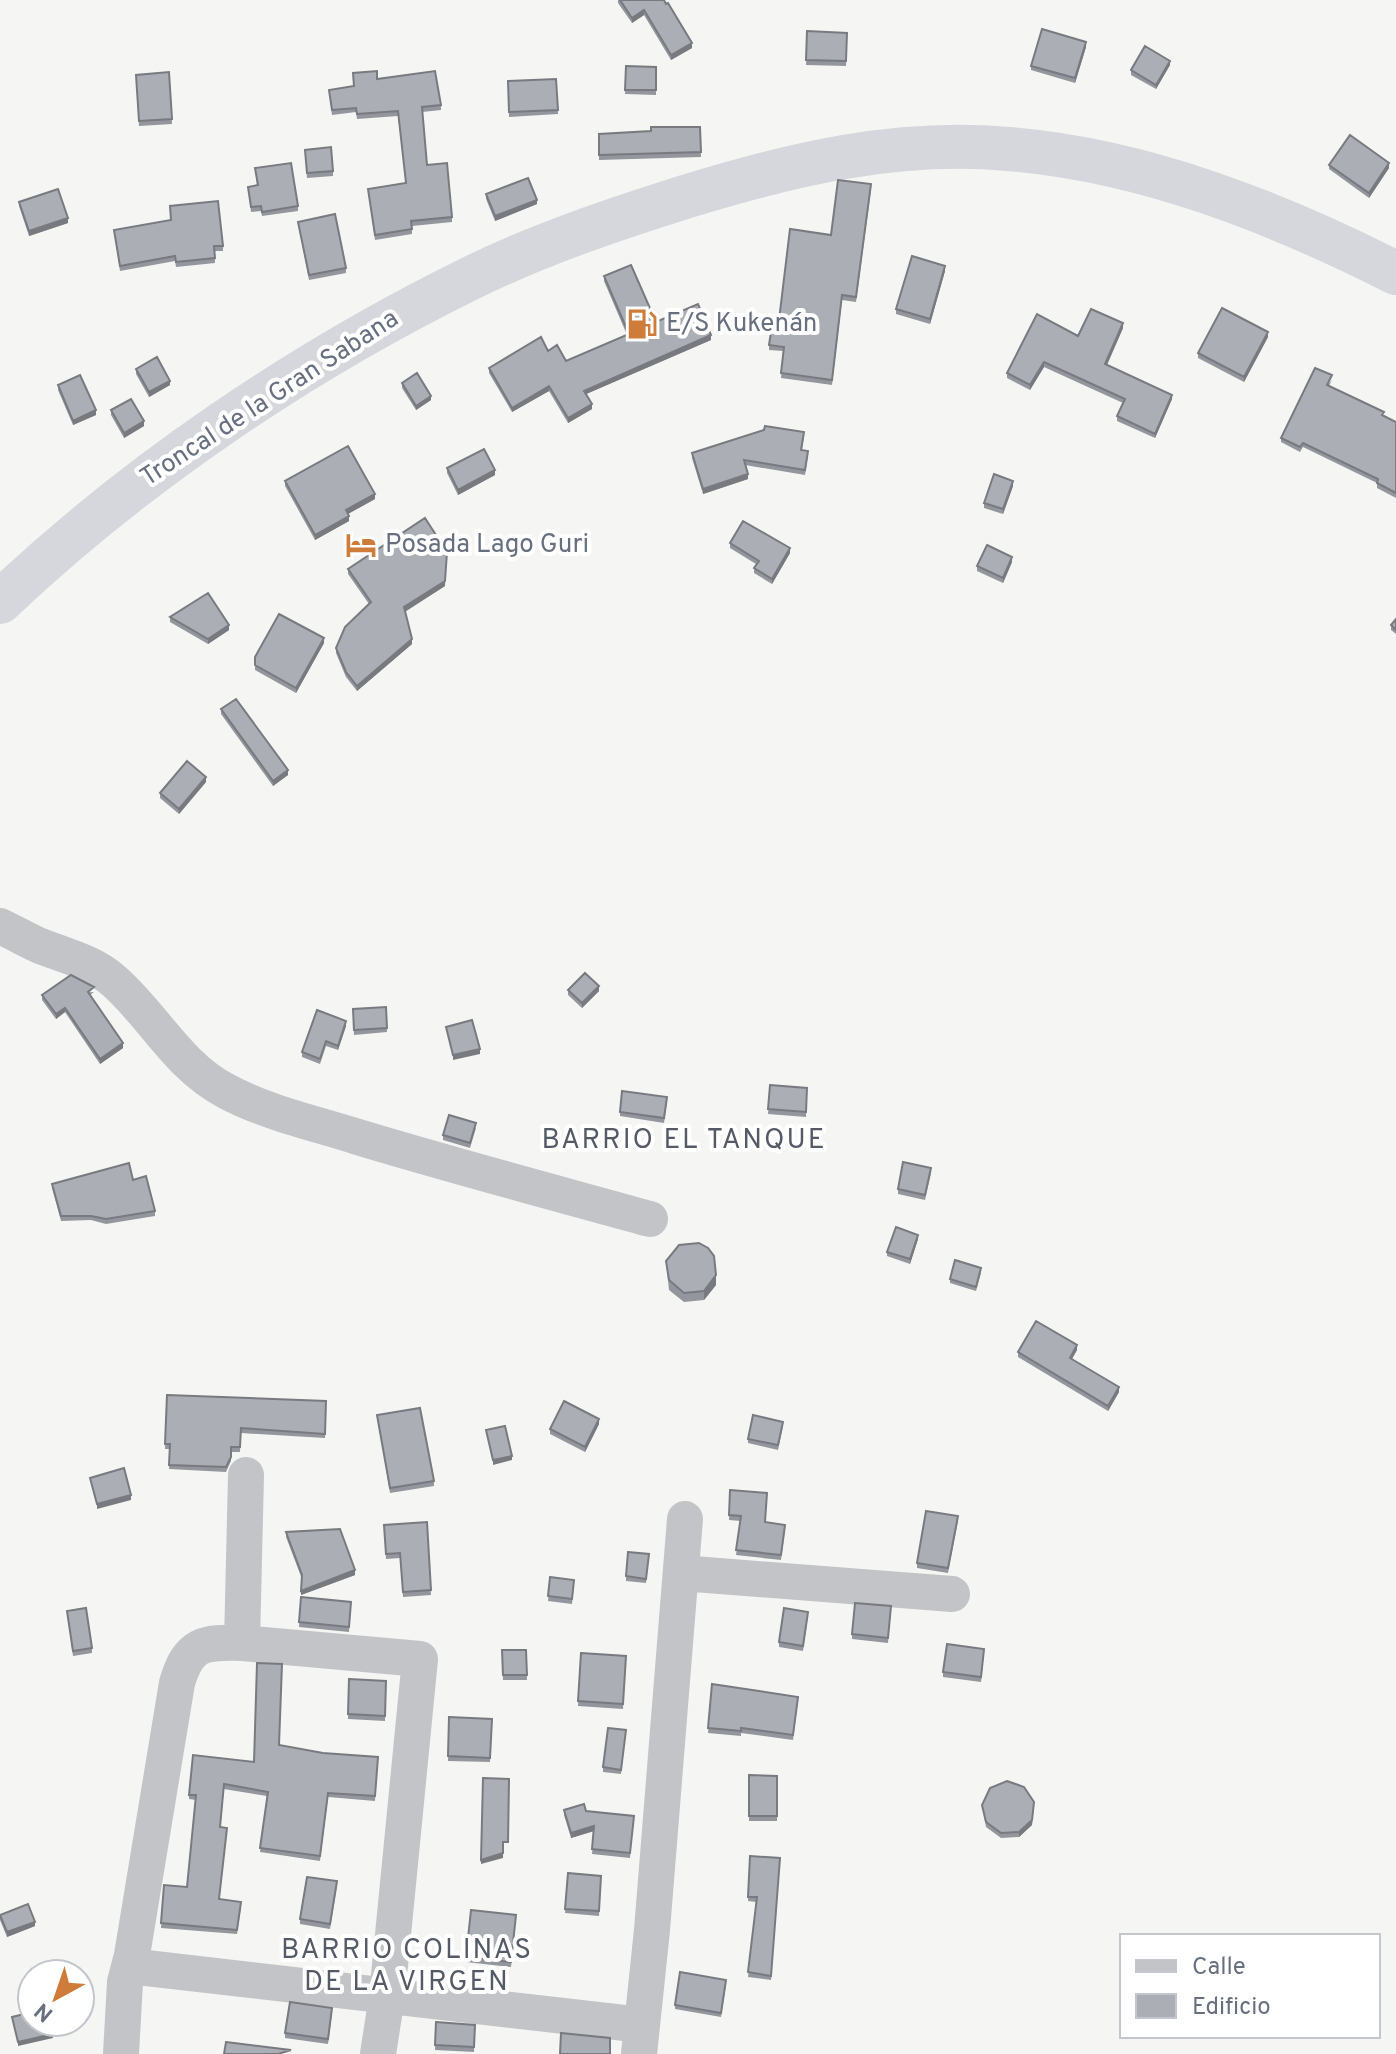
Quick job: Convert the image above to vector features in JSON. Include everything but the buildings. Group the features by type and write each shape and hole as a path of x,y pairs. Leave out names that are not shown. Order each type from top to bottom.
{"highway":[{"name":"Troncal de la Gran Sabana","path":"0,602 56,549 153,473 333,354 414,308 474,276 592,228 716,187 806,163 901,148 993,148 1070,156 1172,179 1302,229 1396,273"}],"street":[{"path":"0,926 99,969 129,995 153,1026 194,1068 221,1089 248,1102 411,1153 650,1219"},
{"path":"242,1643 246,1475"},
{"path":"129,1966 387,1996 640,2040 652,1930 685,1519"},
{"path":"681,1573 952,1594"},
{"path":"121,2054 125,1982 177,1683 184,1660 204,1644 242,1643 420,1659 387,1996 378,2054"}],"place":[{"name":"E/S Kukenán","path":"642,324"},
{"name":"Posada Lago Guri","path":"361,545"}],"district":[{"name":"BARRIO EL TANQUE","path":"684,1141"},
{"name":"BARRIO COLINAS DE LA VIRGEN","path":"407,1967"}]}
